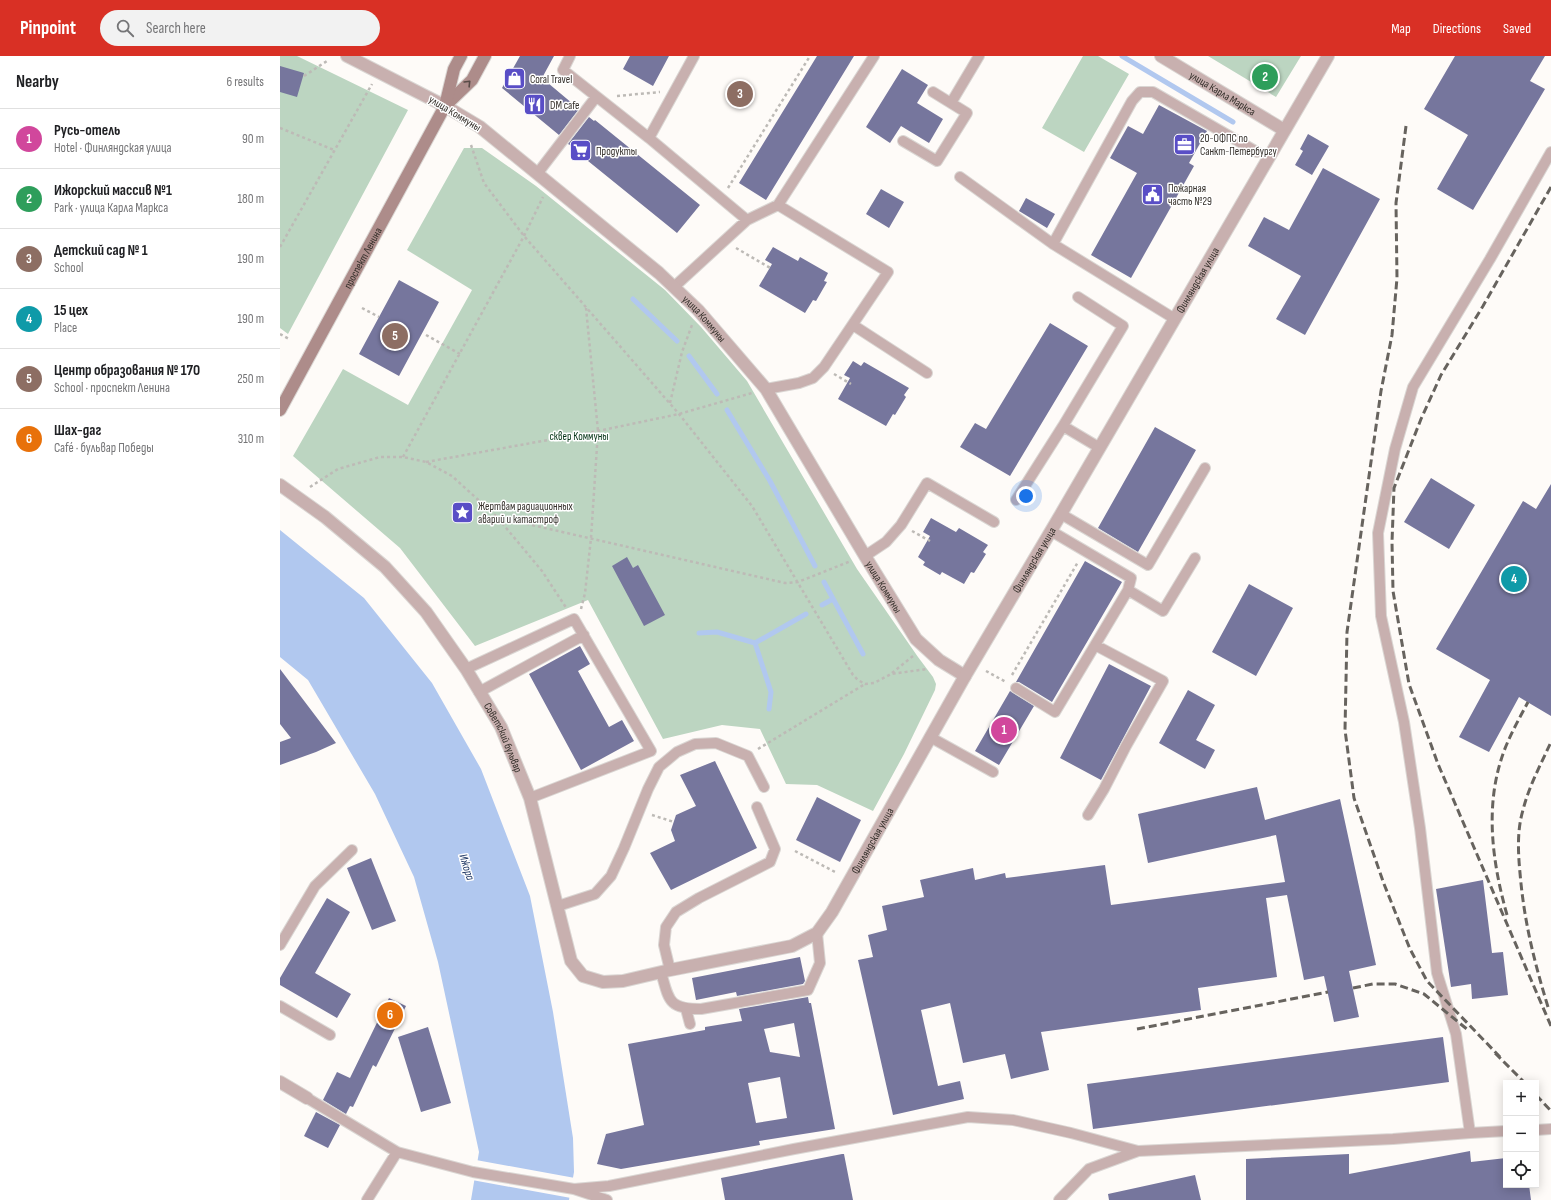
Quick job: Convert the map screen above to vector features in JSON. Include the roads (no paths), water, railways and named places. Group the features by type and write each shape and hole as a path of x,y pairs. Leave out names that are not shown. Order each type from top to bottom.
{"main road":[{"name":"проспект Ленина","path":"280,410 445,106 454,69 461,56"},
{"name":"проспект Ленина","path":"445,106 472,80 485,56"}],"street":[{"name":"улица Коммуны","path":"347,56 445,106 480,127 675,286 698,310 766,389 916,639 939,660 965,676"},
{"name":"улица Карла Маркса","path":"1161,56 1284,130"},
{"name":"Финляндская улица","path":"665,971 792,946 817,933 832,912 965,676 1100,448 1328,56"},
{"name":"Советский бульвар","path":"280,485 325,517 385,567 426,612 466,669 501,727 530,798 558,906 570,961 583,976 603,982 623,980 665,971"},
{"path":"280,1082 307,1098"}],"lane":[{"path":"570,56 563,70 747,220"},
{"path":"648,138 694,56"},
{"path":"675,286 747,220 778,205 874,56"},
{"path":"951,103 980,56"},
{"path":"903,141 937,161 967,113 933,92"},
{"path":"1053,244 1132,101 1140,92 1153,92 1257,152"},
{"path":"537,174 596,97"},
{"path":"1470,1133 1456,1034 1437,973 1420,828 1404,722 1381,616 1378,533 1394,449 1413,387 1490,259 1551,152"},
{"path":"960,177 1053,244 1175,319"},
{"path":"766,389 799,383 813,378 824,368 888,272 778,205"},
{"path":"1016,500 1063,426 1123,326 1078,297"},
{"path":"853,325 927,373"},
{"path":"1063,426 1100,448"},
{"path":"1061,514 1148,565 1205,468"},
{"path":"865,556 886,542 901,525 927,483 994,522"},
{"path":"1016,688 1055,712 1128,590 1131,578 1051,531"},
{"path":"1128,590 1164,611 1195,558"},
{"path":"466,669 574,619 651,752 530,798"},
{"path":"479,692 584,635"},
{"path":"1088,815 1104,789 1126,746 1163,681 1096,645"},
{"path":"930,737 993,772"},
{"path":"558,906 595,894 611,876 648,789 659,767 677,752 695,744 716,743 748,756 764,787"},
{"path":"757,807 775,849 770,862 699,898 676,912 666,927 664,945 668,997 674,1004 686,1009 700,1009 808,990 820,963 817,933"},
{"path":"280,945 315,886 352,850"},
{"path":"280,1006 330,1035"},
{"path":"686,1009 690,1024"},
{"path":"307,1098 397,1152 473,1172 574,1189 607,1200"},
{"path":"574,1189 609,1186 794,1149 968,1117 1013,1120 1071,1133 1138,1151"},
{"path":"1539,1130 1551,1129"},
{"path":"1059,1200 1089,1169 1138,1151 1394,1139 1503,1131"},
{"path":"367,1200 397,1152"}],"water":[{"name":"Ижора","path":"280,530 364,598 432,683 481,769 530,896 553,1012 573,1138 574,1172 569,1200 471,1200 479,1152 438,962 414,877 375,794 308,680 280,657"}],"waterway":[{"path":"1122,56 1233,122"},
{"path":"633,299 677,341"},
{"path":"689,356 717,394"},
{"path":"727,410 770,481 815,566"},
{"path":"824,582 863,654"},
{"path":"822,605 833,599"},
{"path":"699,633 717,632 755,643 806,614"},
{"path":"755,643 771,692 769,709"}],"railway":[{"path":"1406,126 1396,203 1397,278 1392,335 1381,391 1347,632 1345,730 1354,798 1384,884 1410,949 1427,981 1500,1057"},
{"path":"1551,187 1483,306 1441,375 1421,419 1394,488 1392,542 1393,591 1409,684 1438,764 1551,1026"},
{"path":"1507,915 1495,857 1492,818 1493,799 1496,779 1503,753 1528,702"},
{"path":"1548,1007 1538,973 1527,924 1519,865 1518,841 1521,818 1528,792 1551,742"},
{"path":"1353,988 1373,984 1395,984 1424,994 1468,1030"},
{"path":"1137,1029 1328,992"},
{"path":"1495,1053 1522,1080"},
{"path":"1539,1098 1551,1111"}],"place":[{"name":"Ижорский массив №1","path":"1265,77"},
{"name":"Coral Travel","path":"514,79"},
{"name":"Детский сад № 1","path":"740,94"},
{"name":"DM cafe","path":"534,105"},
{"name":"20-ОФПС по Санкт-Петербургу","path":"1184,144"},
{"name":"Продукты","path":"581,151"},
{"name":"Пожарная часть №29","path":"1152,194"},
{"name":"Центр образования № 170","path":"395,336"},
{"name":"Жертвам радиационных аварий и катастроф","path":"463,512"},
{"name":"15 цех","path":"1514,579"},
{"name":"Русь-отель","path":"1004,730"},
{"name":"Шах-даг","path":"390,1015"}],"park label":[{"name":"сквер Коммуны","path":"579,436"}]}
